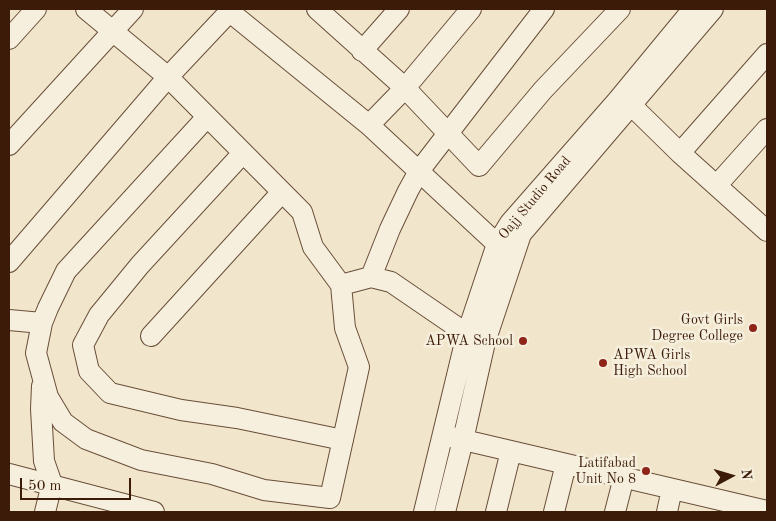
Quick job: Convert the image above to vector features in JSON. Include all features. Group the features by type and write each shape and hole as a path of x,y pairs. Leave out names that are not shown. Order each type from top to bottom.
{"street":[{"path":"9,39 36,9"},
{"path":"86,9 168,77 207,116 243,153 302,212 313,247 341,285 345,328 359,367 330,498 264,490 212,474 141,460 86,439 63,422 48,397 36,353 42,323 66,271 207,116"},
{"path":"9,145 133,9"},
{"path":"362,51 399,9"},
{"path":"369,125 405,88 471,9"},
{"path":"371,277 390,229 419,171 544,9"},
{"path":"324,11 362,51 405,88 479,166 543,90 620,9"},
{"name":"Oajj Studio Road","path":"424,512 467,334 497,244 510,224 618,101 694,9"},
{"name":"Oajj Studio Road","path":"445,512 484,342 521,234 713,9"},
{"path":"9,262 168,77 231,10 369,125 497,244"},
{"path":"680,153 767,54"},
{"path":"632,106 680,153 765,224"},
{"path":"717,185 767,129"},
{"path":"243,153 140,265 99,315 83,345 89,371 110,393 181,410 237,418 343,440"},
{"path":"151,336 282,192"},
{"path":"341,285 371,277 391,282 467,334"},
{"path":"9,320 42,323"},
{"path":"42,375 41,409 44,460 52,484 45,512"},
{"path":"442,435 672,489 729,507 767,511"},
{"path":"496,512 511,451"},
{"path":"554,512 566,464"},
{"path":"9,474 52,484 102,505 154,512"},
{"path":"616,512 624,477"},
{"path":"666,512 672,489"}],"place":[{"name":"Govt Girls Degree College","path":"753,328"},
{"name":"APWA School","path":"523,341"},
{"name":"APWA Girls High School","path":"603,363"},
{"name":"Latifabad Unit No 8","path":"646,471"}]}
